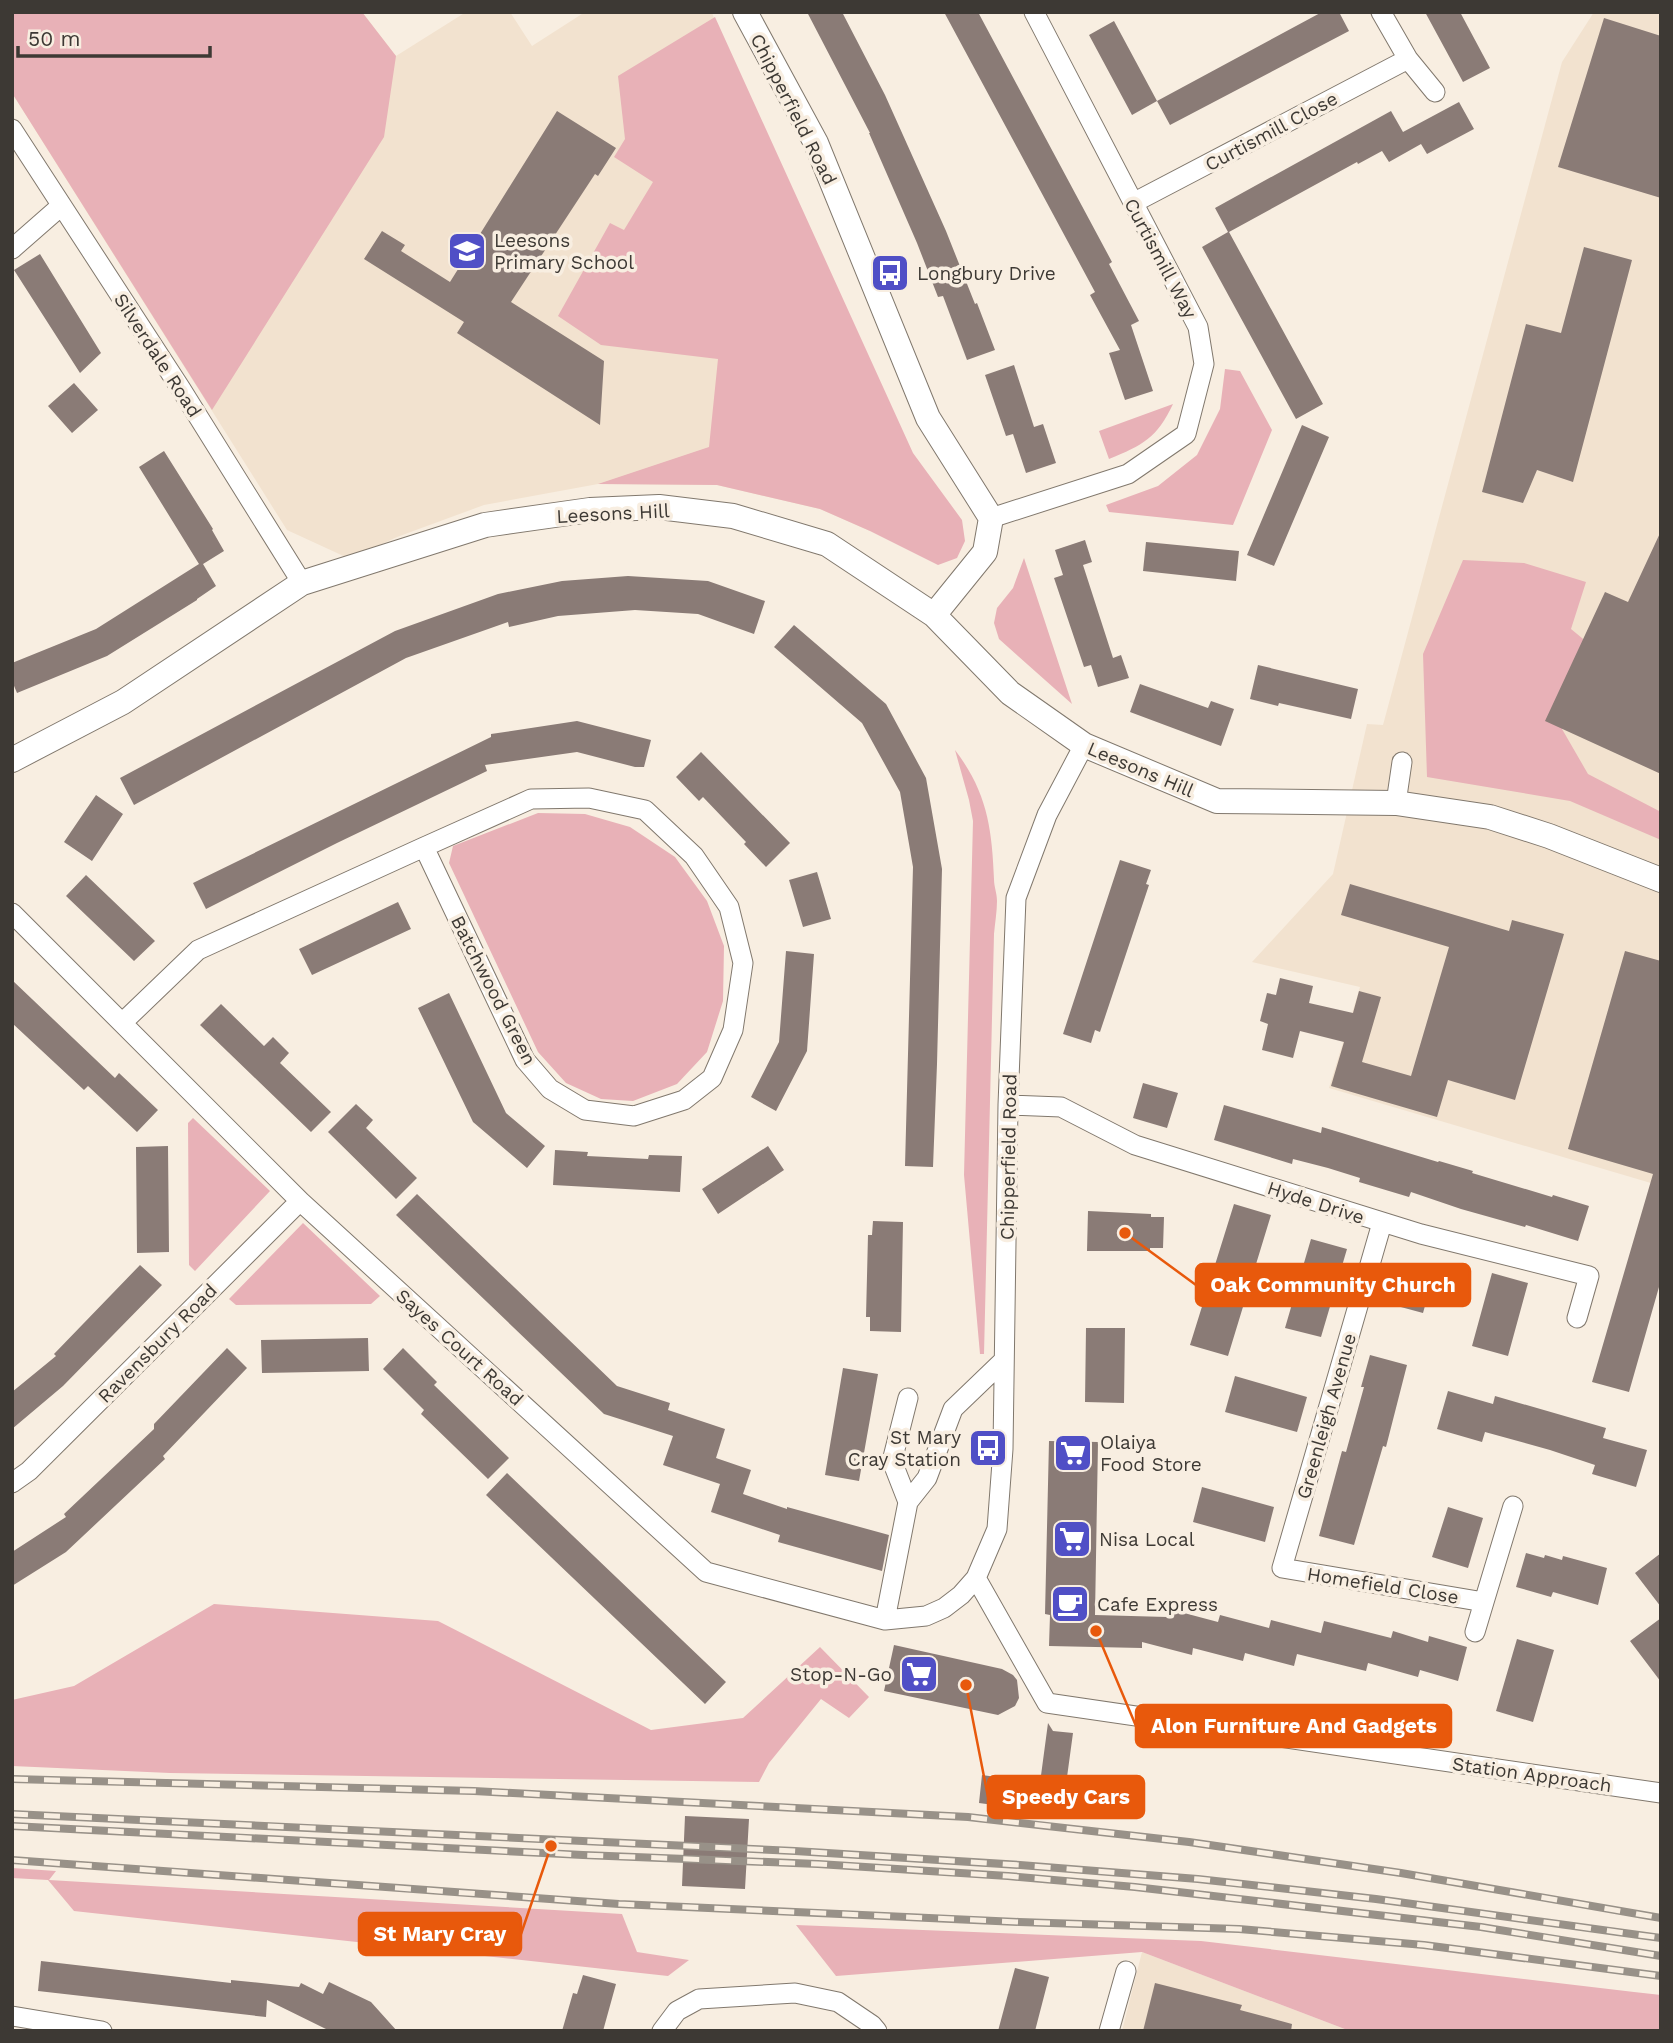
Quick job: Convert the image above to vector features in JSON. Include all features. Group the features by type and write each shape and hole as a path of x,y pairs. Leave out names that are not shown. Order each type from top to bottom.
{"street":[{"name":"Chipperfield Road","path":"745,12 816,143 928,418 991,518"},
{"name":"Curtismill Way","path":"991,518 1128,474 1186,434 1204,364 1198,327 1034,12"},
{"path":"1381,12 1408,59 1435,92"},
{"name":"Curtismill Close","path":"1133,203 1408,59"},
{"name":"Silverdale Road","path":"12,129 181,389 302,583"},
{"path":"12,248 61,206"},
{"name":"Leesons Hill","path":"12,760 123,702 302,583 485,525 590,510 659,507 733,516 827,544 934,615 1010,693 1084,745 1217,801 1396,803 1490,817 1549,836 1661,880"},
{"path":"934,615 985,552 991,518"},
{"name":"Chipperfield Road","path":"976,1578 997,1529 1001,1488 1008,1105 1016,898 1047,815 1084,745"},
{"path":"1396,803 1402,762"},
{"name":"Batchwood Green","path":"122,1023 198,950 424,847 531,799 589,798 645,810 694,856 729,907 743,963 733,1030 712,1079 684,1100 634,1116 585,1110 550,1090 525,1060 424,847"},
{"name":"Sayes Court Road","path":"12,913 300,1201 706,1572 885,1620 926,1616 944,1608 961,1595 976,1578"},
{"name":"Hyde Drive","path":"1008,1105 1061,1107 1136,1144 1382,1223 1589,1276 1577,1318"},
{"name":"Ravensbury Road","path":"12,1483 29,1471 300,1201"},
{"name":"Greenleigh Avenue","path":"1282,1568 1382,1223"},
{"path":"885,1620 908,1502 928,1478 953,1409 1004,1360"},
{"path":"908,1398 892,1461 908,1502"},
{"name":"Homefield Close","path":"1475,1632 1513,1506"},
{"name":"Homefield Close","path":"1282,1568 1484,1602"},
{"name":"Station Approach","path":"976,1578 1047,1703 1661,1793"},
{"path":"1109,2031 1126,1971"},
{"path":"662,2031 677,2011 699,1999 795,1993 838,2002 877,2031"},
{"path":"12,2017 102,2031"}],"shaded area":[{"name":"Leesons Primary School","path":"12,12 362,12 396,56 466,12 510,12 532,46 585,12 712,12 870,531 820,509 717,485 598,484 484,505 397,537 350,559 287,530 12,93"},
{"path":"12,12 362,12 396,56 384,137 212,410 12,93"},
{"path":"1594,12 1661,12 1661,1186 1329,1088 1360,987 1252,962 1333,874 1367,724 1383,725 1562,62"},
{"path":"715,17 913,453 962,520 965,541 957,558 938,565 820,509 717,485 598,484 709,447 718,359 601,345 558,316 610,223 624,230 653,182 614,157 625,139 618,76"},
{"path":"1225,369 1240,371 1272,430 1233,525 1109,512 1106,505 1158,486 1197,455 1220,409"},
{"path":"1173,404 1155,433 1131,449 1109,459 1099,431"},
{"path":"1024,558 1072,704 999,639 994,623 997,608 1013,588"},
{"path":"1463,560 1524,563 1586,582 1571,629 1588,643 1562,729 1588,774 1661,812 1661,840 1570,801 1427,777 1423,654"},
{"path":"955,750 974,781 986,811 997,898 984,1354 980,1354 964,1175 973,821"},
{"path":"538,813 585,814 630,827 675,857 707,901 724,946 723,1001 707,1052 677,1084 633,1101 601,1099 566,1083 538,1052 449,863 453,846"},
{"path":"193,1118 270,1191 195,1271 189,1265 188,1123"},
{"path":"303,1223 380,1296 371,1304 236,1305 229,1299"},
{"path":"214,1604 438,1621 651,1730 743,1718 820,1647 869,1697 849,1718 821,1699 769,1763 759,1782 170,1773 12,1766 12,1700 74,1686"},
{"path":"12,1868 56,1871 49,1880 622,1914 637,1952 689,1960 668,1976 74,1911 48,1880 12,1878"},
{"path":"796,1925 1201,1941 1661,1995 1661,2031 1350,2031 1142,1952 836,1976"},
{"path":"1142,1952 1350,2031 1122,2031"}],"building":[{"path":"807,12 842,12 885,95 946,231 995,350 967,360 943,296 938,297 870,133"},
{"path":"944,12 978,12 1112,262 1109,264 1139,321 1131,325 1153,391 1125,400 1109,353 1120,350 1090,295 1095,292"},
{"path":"1322,12 1339,12 1349,31 1170,125 1157,101"},
{"path":"1425,12 1460,12 1490,68 1463,82"},
{"path":"1604,18 1661,36 1661,198 1558,167"},
{"path":"1114,21 1157,101 1132,115 1089,35"},
{"path":"1459,102 1474,129 1427,154 1421,144 1389,162 1382,151 1229,232 1323,404 1296,419 1202,247 1228,232 1215,208 1391,111 1403,132"},
{"path":"557,111 616,148 598,176 595,174 511,302 604,361 600,425 457,333 464,322 364,259 382,231 405,245 401,251 450,282"},
{"path":"1584,247 1632,260 1573,482 1537,470 1523,503 1482,492 1526,324 1561,333"},
{"path":"40,254 101,353 80,373 14,270"},
{"path":"1014,365 1034,427 1043,424 1056,463 1026,473 1013,434 1006,436 985,375"},
{"path":"74,383 98,410 72,433 48,406"},
{"path":"1302,425 1329,437 1274,566 1247,555"},
{"path":"164,451 224,551 203,564 216,586 107,656 17,693 12,681 12,663 96,629 199,564 139,467"},
{"path":"1661,531 1661,774 1545,721 1605,592 1628,602"},
{"path":"1085,540 1092,562 1083,565 1113,658 1121,655 1129,678 1098,687 1091,665 1084,667 1054,578 1063,575 1055,550"},
{"path":"1146,542 1239,551 1236,581 1143,571"},
{"path":"628,576 708,581 765,601 754,634 698,614 635,610 558,616 509,627 508,622 406,658 134,805 120,778 395,631 498,594 562,581"},
{"path":"794,625 886,704 926,778 942,869 933,1167 905,1166 913,867 900,792 862,723 774,647"},
{"path":"1258,665 1358,689 1351,719 1250,699"},
{"path":"1140,684 1208,708 1211,701 1234,709 1221,746 1130,712"},
{"path":"577,721 651,740 644,767 577,752 485,765 487,771 206,909 193,883 491,737 491,734"},
{"path":"701,752 790,843 766,867 703,797 699,801 676,777"},
{"path":"96,795 123,814 92,861 64,842"},
{"path":"1120,860 1151,870 1146,884 1149,885 1100,1032 1095,1030 1091,1043 1063,1034"},
{"path":"817,872 831,919 803,927 789,880"},
{"path":"86,875 155,941 134,961 66,896"},
{"path":"1350,884 1509,931 1512,920 1564,934 1515,1100 1448,1080 1437,1117 1331,1086 1344,1042 1300,1031 1293,1058 1262,1050 1268,1024 1260,1021 1267,993 1276,995 1280,978 1313,986 1309,1003 1353,1013 1359,991 1381,997 1362,1062 1411,1076 1449,947 1341,915"},
{"path":"398,902 411,929 312,975 299,949"},
{"path":"786,951 814,954 807,1051 776,1111 751,1097 779,1042"},
{"path":"1625,951 1661,961 1661,1280 1629,1392 1592,1382 1653,1174 1568,1149"},
{"path":"12,980 115,1078 119,1073 158,1110 137,1132 88,1086 84,1090 12,1023"},
{"path":"449,993 506,1113 545,1146 527,1168 473,1122 418,1008"},
{"path":"221,1004 264,1046 273,1037 289,1053 280,1063 331,1112 311,1132 200,1025"},
{"path":"1143,1083 1178,1093 1167,1128 1133,1118"},
{"path":"356,1104 373,1120 366,1128 417,1178 396,1199 328,1132"},
{"path":"1224,1105 1321,1133 1322,1127 1589,1206 1578,1241 1461,1209 1411,1192 1409,1197 1359,1182 1360,1178 1328,1168 1293,1159 1292,1164 1214,1140"},
{"path":"168,1146 169,1252 137,1253 136,1147"},
{"path":"768,1146 784,1170 718,1214 702,1189"},
{"path":"555,1150 588,1152 587,1156 648,1159 649,1155 682,1156 680,1192 553,1185"},
{"path":"417,1194 617,1386 670,1403 668,1410 725,1429 716,1458 751,1470 743,1494 787,1509 889,1535 882,1571 778,1542 780,1535 711,1512 720,1484 663,1465 673,1436 604,1414 396,1215"},
{"path":"1234,1204 1271,1215 1228,1356 1190,1345"},
{"path":"1088,1211 1164,1217 1163,1248 1150,1248 1150,1251 1087,1251"},
{"path":"873,1221 903,1222 901,1332 870,1331 870,1317 866,1317 868,1235 872,1235"},
{"path":"1311,1239 1347,1249 1321,1337 1285,1328"},
{"path":"140,1265 162,1285 63,1386 12,1429 12,1392 56,1356 54,1354"},
{"path":"1396,1267 1433,1277 1423,1313 1386,1303"},
{"path":"1492,1273 1528,1283 1508,1356 1472,1346"},
{"path":"1086,1328 1125,1328 1124,1403 1085,1402"},
{"path":"368,1338 369,1371 262,1373 261,1340"},
{"path":"227,1348 247,1368 163,1456 165,1459 66,1552 12,1586 12,1552 66,1517 64,1514 154,1429 154,1424"},
{"path":"403,1348 437,1382 434,1385 509,1458 488,1479 421,1414 424,1410 383,1369"},
{"path":"1370,1355 1407,1365 1386,1447 1383,1446 1354,1545 1319,1536 1342,1451 1346,1452"},
{"path":"843,1368 878,1374 859,1481 825,1475"},
{"path":"1235,1376 1307,1397 1297,1432 1225,1412"},
{"path":"1448,1391 1493,1404 1495,1396 1606,1428 1603,1438 1647,1450 1636,1487 1592,1474 1595,1465 1550,1450 1485,1432 1482,1442 1437,1429"},
{"path":"1049,1441 1098,1442 1095,1615 1167,1617 1169,1609 1218,1622 1220,1615 1269,1628 1271,1620 1321,1633 1324,1621 1391,1638 1393,1631 1428,1642 1429,1636 1467,1647 1458,1681 1420,1670 1418,1677 1368,1663 1366,1671 1297,1654 1294,1666 1245,1653 1243,1661 1193,1648 1192,1655 1142,1642 1142,1648 1049,1646 1050,1615 1045,1614"},
{"path":"507,1473 726,1682 705,1704 486,1495"},
{"path":"1202,1487 1274,1507 1265,1542 1193,1522"},
{"path":"1448,1507 1483,1518 1468,1568 1432,1557"},
{"path":"1526,1553 1562,1560 1563,1556 1607,1568 1598,1605 1553,1592 1551,1597 1516,1587"},
{"path":"1661,1553 1661,1607 1635,1573"},
{"path":"1661,1618 1661,1682 1630,1641"},
{"path":"1517,1639 1554,1650 1533,1722 1496,1711"},
{"path":"894,1645 1002,1669 1017,1680 1019,1698 1015,1706 998,1715 884,1691"},
{"path":"1048,1723 1053,1731 1073,1733 1062,1814 979,1803 982,1775 1040,1783"},
{"path":"685,1816 749,1819 745,1889 682,1886"},
{"path":"41,1961 231,1983 231,1980 299,1987 301,1983 323,1994 329,1982 371,2002 397,2031 330,2031 267,2000 266,2017 38,1991"},
{"path":"1015,1968 1049,1977 1035,2031 998,2031"},
{"path":"583,1975 616,1984 603,2031 562,2031 573,1993 577,1994"},
{"path":"1155,1983 1242,2005 1240,2010 1292,2024 1291,2031 1143,2031"}],"railway":[{"path":"12,1779 474,1791 968,1817 1189,1842 1401,1873 1661,1918"},
{"path":"12,1814 795,1851 1020,1865 1198,1879 1376,1899 1661,1938"},
{"path":"12,1826 818,1864 1008,1876 1135,1887 1481,1927 1661,1956"},
{"path":"12,1860 619,1904 1239,1929 1424,1945 1661,1976"}],"place":[{"name":"Leesons Primary School","path":"467,251"},
{"name":"Longbury Drive","path":"890,273"},
{"name":"Oak Community Church","path":"1125,1233"},
{"name":"St Mary Cray Station","path":"988,1448"},
{"name":"Olaiya Food Store","path":"1073,1453"},
{"name":"Nisa Local","path":"1072,1539"},
{"name":"Cafe Express","path":"1070,1604"},
{"name":"Alon Furniture And Gadgets","path":"1096,1631"},
{"name":"Stop-N-Go","path":"919,1674"},
{"name":"Speedy Cars","path":"966,1685"},
{"name":"St Mary Cray","path":"551,1846"}]}
